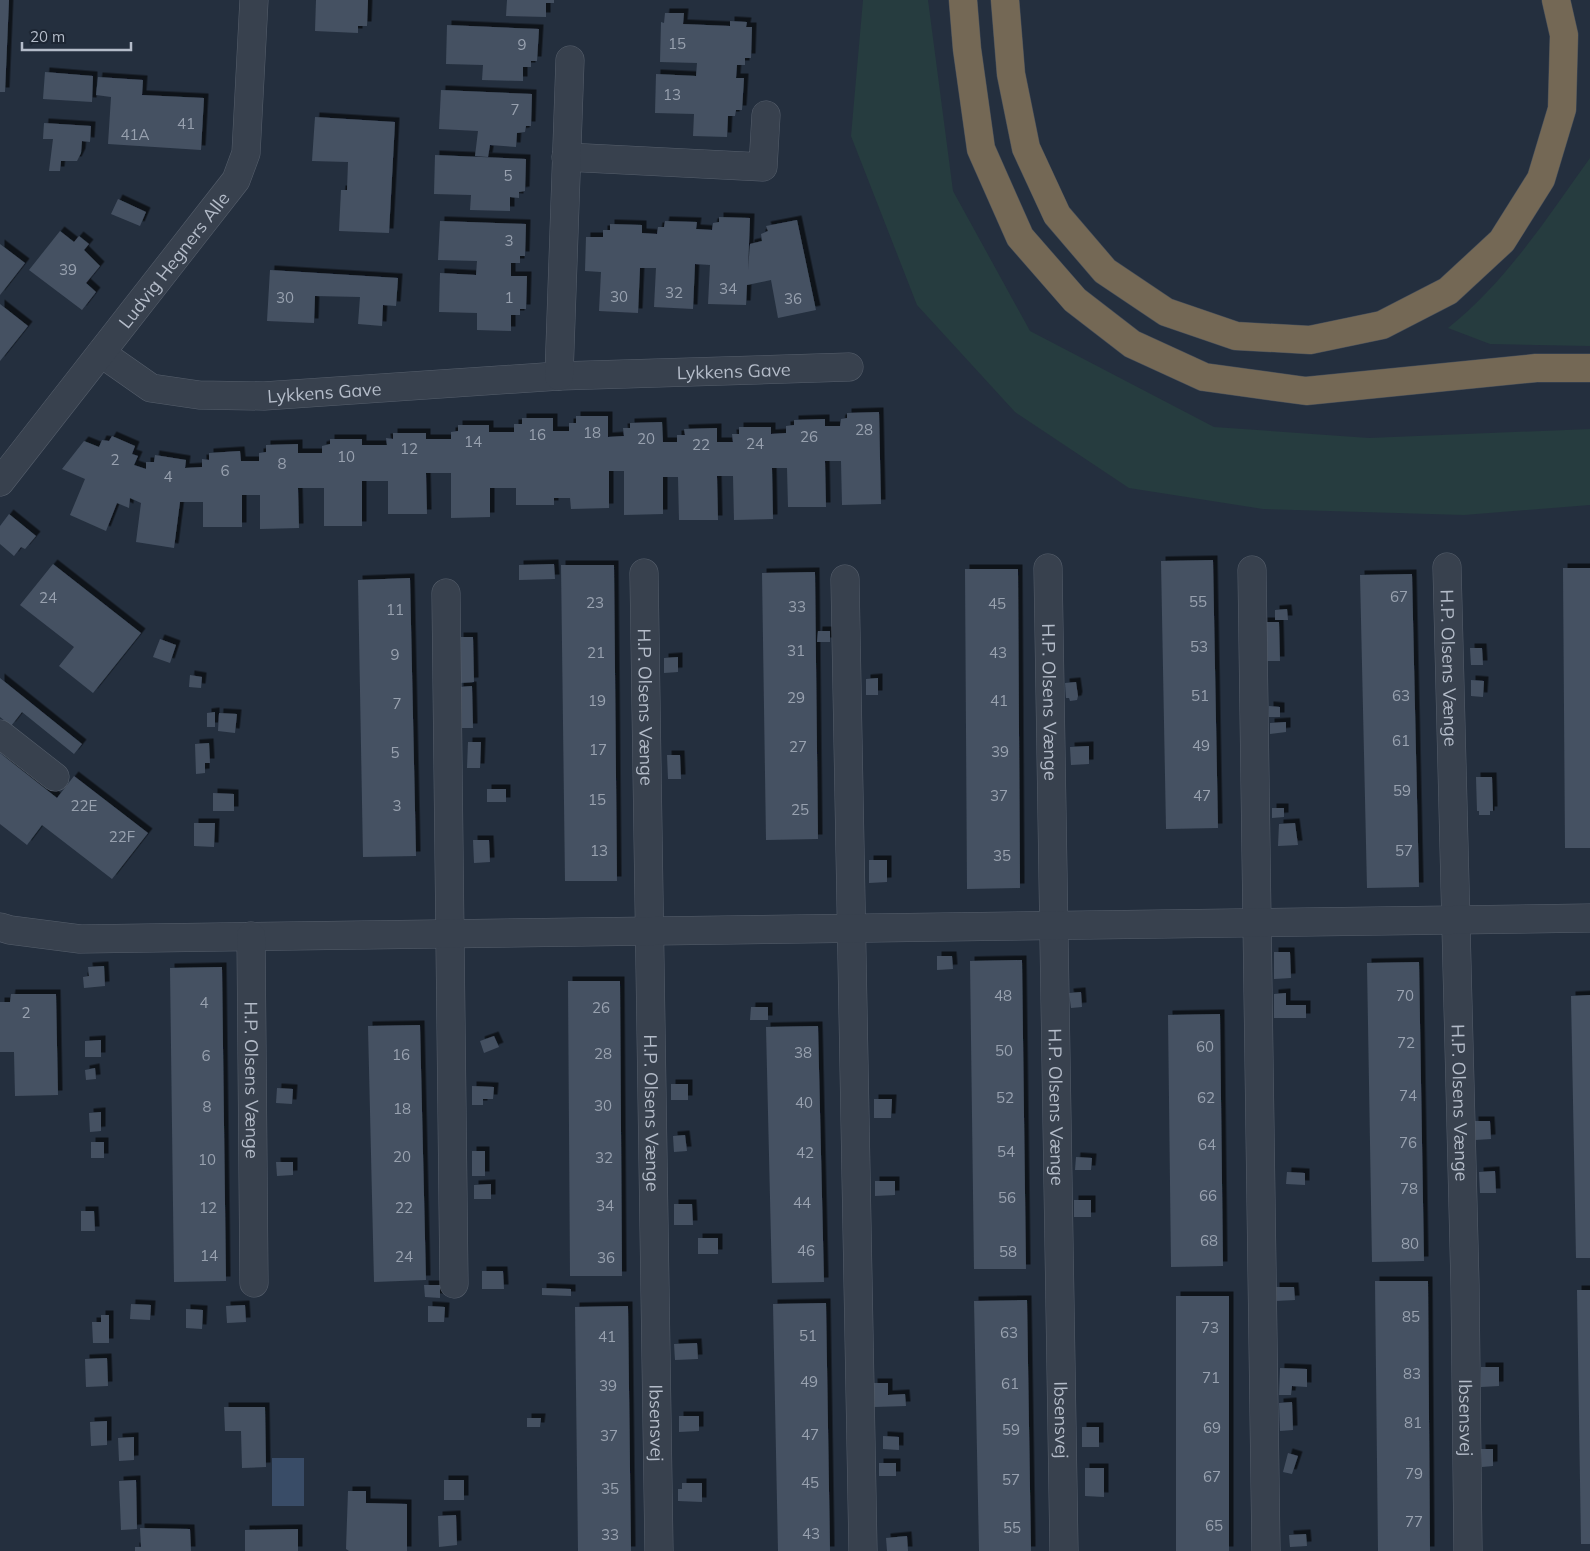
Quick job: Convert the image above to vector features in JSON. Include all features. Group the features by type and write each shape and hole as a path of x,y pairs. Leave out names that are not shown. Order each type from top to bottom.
{"highway":[{"path":"963,0 966,48 981,149 1020,237 1075,300 1132,344 1204,377 1306,392 1536,368 1590,368"},
{"path":"1005,0 1011,74 1026,148 1057,215 1105,271 1166,312 1236,336 1310,340 1382,325 1431,300 1448,291 1502,241 1541,179 1562,109 1564,35 1556,0"}],"street":[{"name":"Ludvig Hegners Alle","path":"0,482 236,180 246,153 254,0"},
{"path":"559,376 570,60"},
{"path":"566,157 763,167 766,115"},
{"name":"Lykkens Gave","path":"101,353 151,388 199,395 264,396 559,376 849,367"},
{"name":"H.P. Olsens Vænge","path":"1447,567 1465,1285"},
{"name":"H.P. Olsens Vænge","path":"1048,568 1060,1289"},
{"path":"1252,570 1266,1551"},
{"name":"H.P. Olsens Vænge","path":"644,573 655,1295"},
{"path":"845,579 863,1551"},
{"path":"446,593 454,1284"},
{"path":"0,734 55,777"},
{"path":"0,927 80,939 1590,918"},
{"name":"H.P. Olsens Vænge","path":"251,936 254,1283"},
{"name":"Ibsensvej","path":"1465,1285 1468,1551"},
{"name":"Ibsensvej","path":"1060,1289 1064,1551"},
{"name":"Ibsensvej","path":"655,1295 659,1551"}],"green space":[{"path":"863,0 928,0 953,191 1030,331 1214,427 1369,438 1590,429 1590,505 1464,515 1263,509 1129,488 1015,412 917,305 851,136"},
{"path":"1590,158 1590,346 1490,344 1448,328 1469,310 1507,270"}],"water":[{"path":"272,1458 304,1458 304,1506 272,1506"}],"building":[{"path":"0,0 9,0 5,92 0,92"},
{"path":"316,0 368,0 367,26 358,26 358,33 315,31"},
{"path":"507,0 554,0 554,3 546,3 546,17 506,16"},
{"path":"665,13 684,13 683,24 730,26 730,21 747,22 746,27 752,27 751,58 745,58 745,65 737,65 736,78 744,78 742,110 736,110 735,116 728,116 727,137 693,136 694,114 655,113 656,74 696,76 697,63 660,62 661,22 664,23"},
{"path":"447,25 539,29 537,61 531,61 531,67 523,67 523,81 482,80 483,65 446,64"},
{"path":"45,72 93,76 92,102 43,99"},
{"path":"98,77 143,80 142,95 204,98 201,150 108,144 111,97 96,95"},
{"path":"441,90 532,94 531,126 526,126 525,132 517,133 516,147 490,145 488,157 475,156 478,131 439,129"},
{"path":"315,117 395,122 389,233 339,231 341,190 347,190 348,162 312,161"},
{"path":"44,123 91,126 90,142 82,141 81,153 77,161 61,161 60,171 49,171 53,139 43,139"},
{"path":"435,155 526,159 525,191 519,192 519,198 510,197 510,211 470,210 471,195 434,194"},
{"path":"118,199 146,212 140,226 111,214"},
{"path":"719,217 750,218 748,270 750,244 762,241 761,234 768,231 766,226 797,220 816,310 778,318 771,280 747,285 746,305 708,304 710,265 695,264 693,309 654,307 656,268 640,268 638,313 599,311 601,272 585,271 586,237 603,237 603,230 610,230 610,224 642,225 642,233 657,234 658,227 664,227 665,221 697,222 696,229 712,230 713,223 719,222"},
{"path":"440,221 526,224 525,256 520,256 520,263 511,263 511,276 527,276 526,309 520,309 520,315 511,315 511,331 477,330 477,313 439,312 440,273 476,275 477,261 438,260"},
{"path":"60,231 74,242 79,236 89,244 84,250 100,266 86,283 96,292 82,310 29,270"},
{"path":"0,244 25,263 0,295"},
{"path":"270,270 398,278 396,306 383,305 382,326 358,324 360,297 315,296 314,323 267,321"},
{"path":"0,304 28,326 0,361"},
{"path":"879,412 881,504 842,505 841,461 825,461 826,507 788,507 787,468 772,468 773,519 734,520 733,476 717,476 718,520 679,520 678,477 663,477 663,514 624,515 624,471 609,471 609,508 571,509 570,498 554,498 554,505 516,505 516,488 490,488 490,517 451,518 451,473 426,473 427,514 388,514 388,481 362,481 362,526 324,526 324,488 298,488 299,528 260,529 260,495 242,495 242,527 203,527 203,502 180,502 174,548 136,542 141,503 130,498 129,508 117,503 106,531 70,515 85,479 62,469 84,441 99,447 102,440 109,441 112,436 135,446 132,454 138,456 134,465 146,469 146,462 154,462 155,455 186,460 185,468 202,467 202,459 209,460 209,453 240,451 241,461 259,461 259,453 266,452 266,445 298,444 298,453 322,453 322,446 330,444 330,439 362,439 362,445 387,445 386,438 393,439 393,433 426,433 426,439 451,439 451,432 458,431 458,425 489,425 489,432 514,432 514,424 522,424 522,418 553,418 553,431 569,431 569,423 576,423 576,416 608,416 608,437 624,436 623,428 630,428 630,423 662,422 663,442 677,442 677,435 685,435 684,429 717,428 717,442 733,442 732,434 739,434 739,427 771,427 771,434 786,433 786,426 794,425 794,420 825,419 825,426 840,426 841,419 847,418 847,413"},
{"path":"9,514 36,536 25,549 21,547 14,556 0,544 0,526"},
{"path":"1213,560 1218,828 1166,829 1161,561"},
{"path":"53,564 141,633 93,693 59,666 74,647 20,605"},
{"path":"554,564 555,579 519,580 519,565"},
{"path":"561,565 614,565 617,881 565,881"},
{"path":"1563,568 1590,568 1590,848 1565,848"},
{"path":"965,569 1018,569 1020,888 967,889"},
{"path":"815,572 818,839 766,840 762,573"},
{"path":"1412,574 1419,887 1367,888 1360,575"},
{"path":"410,578 416,856 363,857 358,580"},
{"path":"1287,609 1288,620 1275,620 1275,610"},
{"path":"1263,622 1279,622 1280,661 1263,661"},
{"path":"818,631 830,631 830,642 817,642"},
{"path":"459,637 473,637 474,682 460,683"},
{"path":"160,639 176,645 170,663 153,657"},
{"path":"1470,648 1482,648 1483,665 1471,665"},
{"path":"678,657 678,672 664,673 664,658"},
{"path":"190,675 202,677 201,688 189,687"},
{"path":"0,678 82,744 74,754 22,712 11,726 0,717"},
{"path":"878,678 878,695 866,695 866,679"},
{"path":"1471,680 1484,681 1483,697 1471,696"},
{"path":"1076,682 1077,700 1070,701 1069,698 1066,698 1065,683"},
{"path":"472,686 473,728 459,728 459,687"},
{"path":"1269,706 1280,707 1280,717 1269,717"},
{"path":"215,712 215,727 207,727 207,713"},
{"path":"219,713 237,714 235,733 218,731"},
{"path":"1286,722 1286,732 1270,734 1270,723"},
{"path":"468,742 481,742 480,768 467,768"},
{"path":"209,743 210,763 205,763 205,773 196,774 195,744"},
{"path":"1089,746 1089,764 1071,765 1070,747"},
{"path":"0,753 57,798 74,776 148,833 112,879 42,825 27,845 0,824"},
{"path":"667,755 680,755 681,779 668,779"},
{"path":"1476,777 1492,777 1493,811 1490,811 1490,815 1479,815 1479,811 1477,811"},
{"path":"487,789 506,789 506,802 487,802"},
{"path":"213,793 234,794 234,811 213,811"},
{"path":"1272,808 1284,808 1284,817 1272,818"},
{"path":"194,823 215,823 214,847 194,846"},
{"path":"1295,823 1298,845 1278,846 1279,824"},
{"path":"473,840 489,840 490,862 474,863"},
{"path":"869,860 887,860 887,882 869,883"},
{"path":"1274,952 1290,952 1291,978 1274,979"},
{"path":"937,956 952,956 953,969 937,970"},
{"path":"1022,960 1026,1269 974,1269 970,961"},
{"path":"1419,962 1424,1261 1372,1262 1367,963"},
{"path":"104,966 105,986 84,988 83,977 89,976 88,967"},
{"path":"222,967 226,1281 174,1282 170,968"},
{"path":"568,981 620,981 622,1276 570,1276"},
{"path":"1081,992 1082,1007 1071,1008 1069,993"},
{"path":"1286,993 1286,1005 1306,1005 1306,1018 1274,1018 1274,994"},
{"path":"11,994 56,994 58,1095 15,1096 14,1052 0,1052 0,1002 10,1002"},
{"path":"1590,995 1590,1258 1576,1258 1571,996"},
{"path":"751,1007 768,1007 768,1020 750,1020"},
{"path":"1220,1014 1223,1266 1171,1267 1168,1015"},
{"path":"420,1025 426,1280 374,1282 368,1026"},
{"path":"818,1026 824,1282 772,1283 766,1027"},
{"path":"494,1036 499,1047 484,1053 480,1041"},
{"path":"101,1040 101,1057 85,1057 85,1041"},
{"path":"95,1068 96,1079 86,1080 85,1070"},
{"path":"671,1084 688,1084 688,1100 671,1100"},
{"path":"472,1086 494,1087 493,1099 483,1099 483,1105 472,1105"},
{"path":"277,1088 293,1089 292,1104 276,1103"},
{"path":"874,1099 892,1099 891,1118 874,1118"},
{"path":"101,1112 101,1131 90,1132 89,1113"},
{"path":"1474,1121 1490,1121 1491,1139 1475,1140"},
{"path":"685,1135 687,1151 674,1152 673,1136"},
{"path":"91,1142 104,1142 104,1158 91,1158"},
{"path":"472,1151 485,1151 485,1176 472,1176"},
{"path":"1076,1157 1092,1158 1091,1170 1075,1170"},
{"path":"276,1162 293,1162 293,1175 277,1176"},
{"path":"1495,1171 1496,1193 1480,1193 1479,1172"},
{"path":"1287,1172 1305,1173 1305,1185 1286,1184"},
{"path":"875,1181 895,1181 895,1195 875,1196"},
{"path":"491,1184 491,1199 474,1199 474,1185"},
{"path":"1074,1200 1091,1200 1091,1217 1074,1217"},
{"path":"674,1204 692,1204 693,1225 674,1225"},
{"path":"81,1211 94,1211 95,1231 81,1231"},
{"path":"698,1238 718,1238 718,1254 698,1254"},
{"path":"482,1271 503,1271 504,1289 482,1289"},
{"path":"1375,1281 1428,1281 1430,1551 1378,1551"},
{"path":"424,1285 440,1285 440,1298 425,1297"},
{"path":"1275,1287 1294,1287 1295,1300 1275,1301"},
{"path":"542,1288 571,1289 571,1296 542,1295"},
{"path":"1577,1290 1590,1290 1590,1544 1581,1544"},
{"path":"1176,1296 1229,1296 1229,1551 1176,1551"},
{"path":"1027,1300 1031,1551 979,1551 974,1301"},
{"path":"826,1303 830,1551 778,1551 773,1304"},
{"path":"131,1304 151,1305 150,1320 130,1319"},
{"path":"245,1305 246,1322 227,1323 226,1306"},
{"path":"428,1306 445,1307 444,1322 428,1322"},
{"path":"628,1306 631,1551 578,1551 575,1307"},
{"path":"186,1309 203,1310 202,1329 186,1328"},
{"path":"101,1315 109,1315 109,1343 93,1343 92,1322 101,1322"},
{"path":"697,1343 698,1359 675,1360 674,1344"},
{"path":"107,1358 108,1386 86,1387 85,1359"},
{"path":"1481,1367 1499,1367 1499,1386 1481,1387"},
{"path":"1280,1368 1307,1369 1307,1387 1292,1386 1291,1395 1279,1395"},
{"path":"873,1383 888,1383 888,1395 905,1394 906,1406 874,1407"},
{"path":"1292,1402 1293,1430 1280,1431 1279,1403"},
{"path":"224,1407 265,1407 266,1467 242,1468 241,1431 225,1431"},
{"path":"679,1416 699,1416 699,1431 679,1432"},
{"path":"527,1418 541,1418 540,1427 527,1427"},
{"path":"107,1421 107,1445 91,1446 90,1422"},
{"path":"1082,1427 1099,1427 1099,1447 1082,1447"},
{"path":"883,1436 899,1437 899,1450 883,1449"},
{"path":"134,1437 134,1460 119,1461 118,1438"},
{"path":"1481,1449 1493,1449 1493,1466 1482,1467"},
{"path":"1288,1453 1298,1456 1292,1474 1283,1472"},
{"path":"879,1463 896,1463 896,1476 879,1476"},
{"path":"1085,1468 1104,1468 1104,1497 1085,1496"},
{"path":"136,1480 137,1529 121,1530 119,1481"},
{"path":"444,1480 464,1480 464,1500 444,1500"},
{"path":"682,1483 702,1483 702,1502 678,1501 678,1489 682,1489"},
{"path":"348,1491 366,1491 366,1503 407,1504 407,1551 349,1551 346,1549"},
{"path":"456,1515 457,1545 439,1547 438,1516"},
{"path":"140,1528 190,1529 191,1551 135,1551 135,1547 141,1547"},
{"path":"298,1529 298,1551 245,1551 245,1530"},
{"path":"1306,1534 1307,1546 1290,1547 1289,1535"},
{"path":"907,1536 908,1551 887,1551 886,1538"}]}
